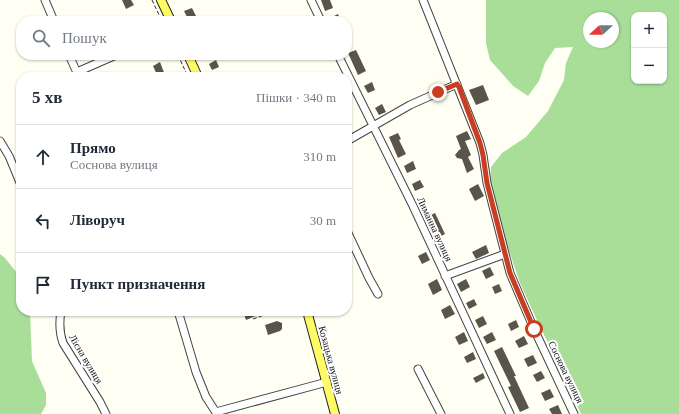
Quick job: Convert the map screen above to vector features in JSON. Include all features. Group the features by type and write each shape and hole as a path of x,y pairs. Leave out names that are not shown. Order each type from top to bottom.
{"main road":[{"path":"161,0 169,16"},
{"path":"190,60 196,72"},
{"name":"Козацька вулиця","path":"308,316 335,414"}],"street":[{"path":"45,0 52,16"},
{"path":"311,0 319,16"},
{"name":"Соснова вулиця","path":"423,0 480,143 487,183 510,273 534,329 574,414"},
{"path":"71,60 77,72"},
{"path":"84,72 106,60"},
{"name":"Лиманна вулиця","path":"340,60 346,72"},
{"name":"Лиманна вулиця","path":"352,84 413,206 510,414"},
{"path":"352,138 410,105 457,84"},
{"path":"0,141 16,174"},
{"path":"352,242 378,294"},
{"path":"446,276 504,254"},
{"name":"Лісна вулиця","path":"60,316 59,326 63,343 106,414"},
{"path":"179,316 196,372 206,397 216,413 327,382"},
{"path":"418,368 441,414"}],"path":[{"path":"152,0 160,16"},
{"path":"180,60 186,72"},
{"path":"253,320 263,316"}],"green space":[{"path":"486,0 679,0 679,414 581,414 558,361 542,331 520,283 492,200 490,182 491,167 502,153 526,137 548,111 564,80 566,63 573,47 555,48 545,63 539,81 528,96 513,86 490,60 486,43"},
{"path":"0,254 16,272 16,316 30,316 32,361 46,393 46,405 41,414 0,414"}],"building":[{"path":"122,0 131,0 134,5 126,9"},
{"path":"321,0 330,0 333,8 325,11"},
{"path":"192,8 196,16 186,16 184,11"},
{"path":"356,50 366,71 358,75 351,60 352,52"},
{"path":"216,60 219,67 212,70 209,64"},
{"path":"160,62 164,72 156,72 153,66"},
{"path":"372,82 375,90 368,93 364,86"},
{"path":"483,85 489,100 476,105 469,90"},
{"path":"382,104 386,112 379,115 375,108"},
{"path":"467,131 471,139 465,141 471,155 468,157 474,169 467,173 462,159 457,158 455,155 461,149 456,136"},
{"path":"398,133 401,139 399,140 406,154 398,158 389,137"},
{"path":"413,161 416,169 407,173 404,166"},
{"path":"420,180 424,187 415,191 412,184"},
{"path":"478,184 484,196 475,201 469,189"},
{"path":"435,213 445,234 437,238 427,217"},
{"path":"486,245 489,253 476,259 472,252"},
{"path":"426,252 430,260 422,264 418,256"},
{"path":"490,267 494,275 486,279 482,271"},
{"path":"437,279 442,290 433,295 428,284"},
{"path":"466,279 470,287 461,292 457,284"},
{"path":"499,284 502,291 495,294 492,287"},
{"path":"474,299 477,305 469,309 466,303"},
{"path":"450,305 455,314 445,319 441,310"},
{"path":"245,316 256,316 246,320"},
{"path":"483,316 487,324 479,328 475,320"},
{"path":"516,320 519,327 511,331 508,324"},
{"path":"277,321 282,323 282,329 268,335 265,325"},
{"path":"464,332 468,341 459,345 455,337"},
{"path":"492,332 496,340 487,344 483,337"},
{"path":"524,336 528,344 519,348 515,341"},
{"path":"502,347 529,408 520,412 508,387 511,386 494,351"},
{"path":"473,352 476,359 467,363 464,357"},
{"path":"533,355 537,363 528,367 524,359"},
{"path":"541,371 545,378 537,382 533,375"},
{"path":"483,373 485,378 476,383 473,378"},
{"path":"550,389 554,397 545,401 541,393"},
{"path":"558,405 562,414 552,414 549,409"}],"route":[{"path":"438,92 457,84 459,87 480,143 496,222 510,273 534,329"}]}
